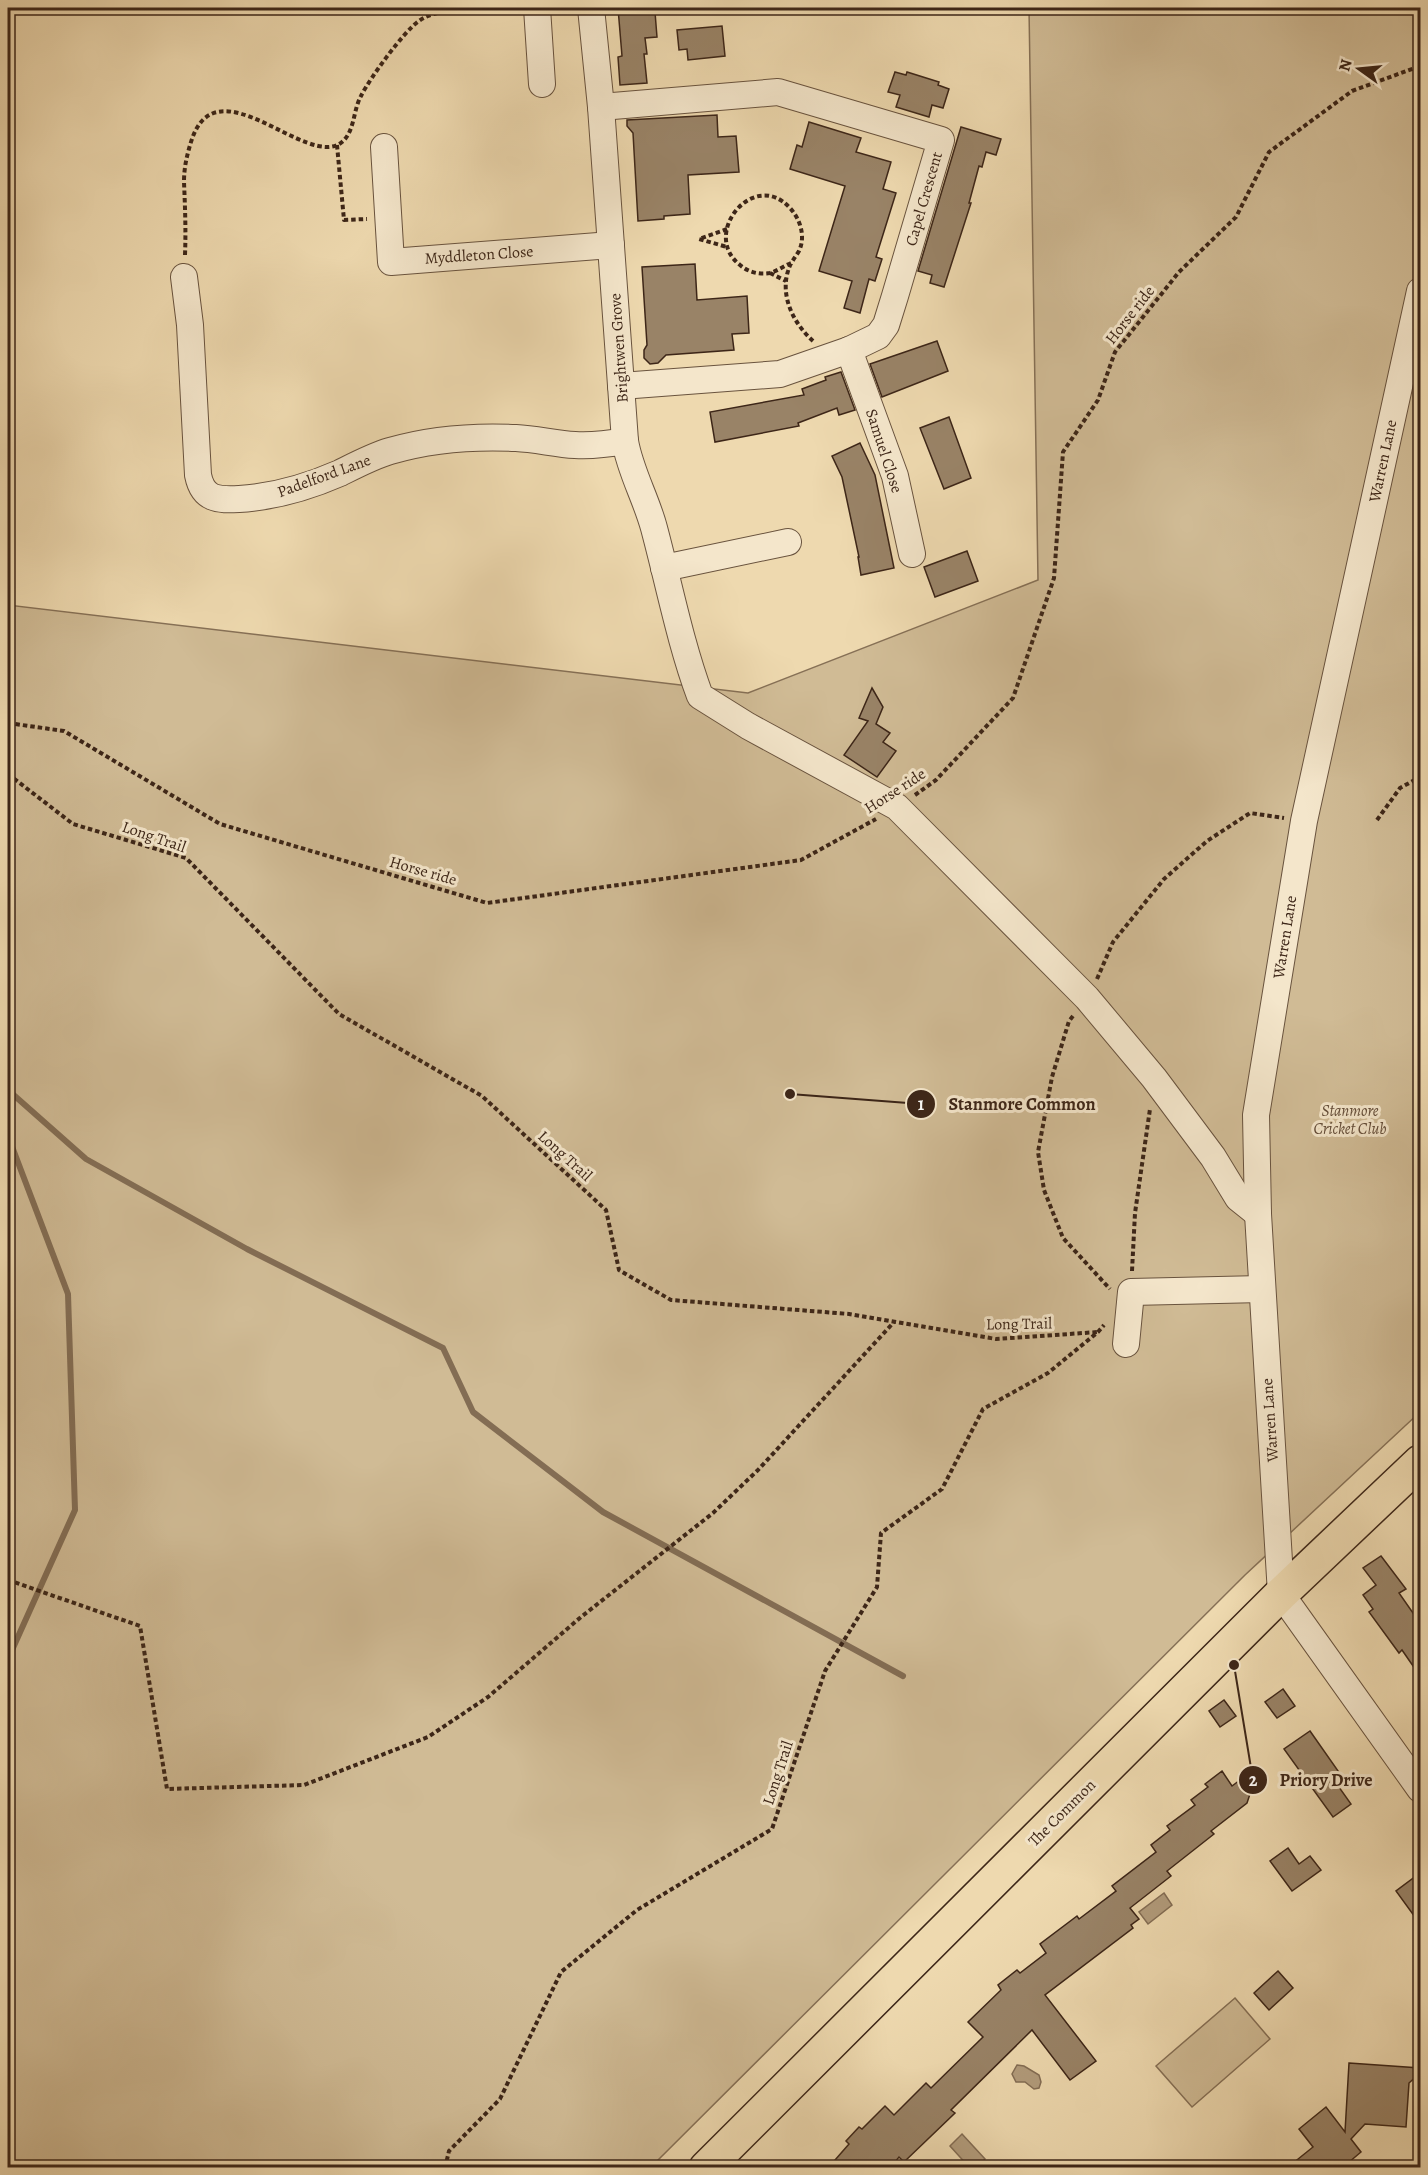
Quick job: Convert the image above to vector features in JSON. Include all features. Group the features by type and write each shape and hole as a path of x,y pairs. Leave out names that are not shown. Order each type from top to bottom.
{"main road":[{"name":"The Common","path":"706,2168 1281,1594 1420,1462"}],"street":[{"path":"537,8 542,84"},
{"name":"Brightwen Grove","path":"591,8 602,107 628,461 654,526 700,696 748,726 897,807 1087,998 1154,1078 1213,1157 1238,1198 1258,1214"},
{"name":"Capel Crescent","path":"602,107 778,92 941,140 886,325 878,336 849,350 780,374 621,386"},
{"path":"384,147 389,218"},
{"name":"Myddleton Close","path":"389,218 391,262 611,245"},
{"name":"Padelford Lane","path":"184,276 190,325 198,476 200,486 216,499 261,498 337,474 388,451 447,440 484,437 574,445 604,445 625,441"},
{"name":"Warren Lane","path":"1281,1594 1258,1214 1256,1115 1304,821 1420,291"},
{"name":"Samuel Close","path":"849,350 895,476 912,554"},
{"path":"664,568 788,542"},
{"path":"1126,1344 1131,1292 1262,1289"},
{"path":"1281,1594 1420,1789"}],"path":[{"path":"184,276 186,159 198,126 216,113 243,114 306,142 337,145 348,134 360,98 410,29 427,16 448,8"},
{"name":"Horse ride","path":"8,723 64,731 220,824 487,903 801,860 897,807 936,780 1013,698 1054,578 1063,452 1098,400 1115,352 1179,272 1236,217 1269,152 1352,91 1420,66"},
{"path":"337,145 344,220 389,218"},
{"path":"791,263 769,273 760,274 742,268 729,254 727,247 727,229 735,210 752,197 764,195 783,201 797,219 802,241 791,263 786,281 788,301 792,313 805,334 818,345 824,359"},
{"path":"727,229 699,239 727,247"},
{"path":"769,273 786,281"},
{"name":"Long Trail","path":"8,774 73,824 186,858 339,1014 482,1096 606,1210 619,1270 671,1300 849,1314 996,1339 1098,1332 1048,1373 983,1409 942,1489 881,1533 877,1587 825,1671 772,1829 637,1910 561,1972 501,2099 449,2151 445,2168"},
{"path":"1377,820 1400,788 1420,777"},
{"path":"1131,1292 1135,1213 1154,1078"},
{"path":"8,1580 140,1626 167,1789 304,1785 428,1737 488,1697 581,1617 713,1513 758,1470 895,1322"}],"green space":[{"name":"Stanmore Cricket Club","path":"1029,8 1420,8 1420,1412 1245,1575 651,2167 8,2168 8,605 748,693 1038,580"},
{"path":"1235,1998 1270,2039 1192,2107 1156,2066"}],"shaded area":[{"path":"1164,1893 1172,1905 1148,1924 1139,1912"},
{"path":"1017,2065 1024,2066 1039,2075 1041,2082 1039,2088 1034,2089 1025,2082 1016,2082 1012,2074"},
{"path":"962,2134 985,2159 976,2167 969,2167 950,2146"}],"building":[{"path":"618,8 644,8 644,13 655,12 657,37 645,38 647,83 620,85 618,57 622,56"},
{"path":"722,26 725,56 688,60 687,49 679,50 677,30"},
{"path":"895,72 906,75 907,72 939,82 938,85 949,89 943,108 932,105 929,117 896,107 900,95 888,92"},
{"path":"717,115 718,137 736,136 739,172 688,175 690,214 638,221 633,133 627,126 627,120"},
{"path":"809,122 861,138 856,152 891,162 883,189 896,193 876,257 882,259 875,281 869,279 860,313 844,308 852,281 819,271 845,186 790,169 797,145 802,147"},
{"path":"961,127 1001,139 996,155 986,152 982,167 979,166 969,203 971,203 944,287 930,283 932,275 918,271"},
{"path":"695,264 697,300 747,296 749,333 732,334 734,350 666,355 658,363 650,364 644,358 647,345 642,267"},
{"path":"937,341 948,371 882,397 870,364"},
{"path":"841,372 855,410 839,415 837,408 798,423 799,426 715,442 710,412 804,395 802,389 826,380 825,377"},
{"path":"949,417 971,478 944,489 920,428"},
{"path":"860,443 875,475 894,568 861,575 842,477 832,456"},
{"path":"967,551 978,581 935,597 924,567"},
{"path":"872,688 883,707 876,724 890,733 883,742 896,751 877,777 844,755 868,721 859,718"},
{"path":"1381,1556 1406,1589 1399,1593 1420,1623 1420,1676 1402,1650 1399,1653 1369,1612 1373,1609 1363,1595 1376,1585 1363,1568"},
{"path":"1283,1689 1295,1706 1277,1718 1265,1702"},
{"path":"1224,1700 1236,1716 1220,1727 1209,1711"},
{"path":"1310,1731 1343,1778 1336,1783 1351,1804 1333,1817 1284,1749"},
{"path":"1222,1771 1232,1786 1240,1780 1250,1794 1247,1803 1211,1831 1214,1834 1167,1871 1171,1876 1130,1908 1139,1919 1131,1925 1133,1928 1045,1995 1096,2061 1070,2080 1032,2030 951,2110 955,2113 904,2162 899,2157 890,2168 828,2168 849,2144 846,2141 859,2127 862,2129 885,2106 894,2115 926,2083 931,2088 983,2037 968,2022 1001,1990 998,1985 1017,1970 1020,1973 1046,1953 1040,1944 1077,1916 1079,1919 1116,1891 1112,1886 1156,1852 1151,1845 1170,1830 1167,1826 1195,1805 1191,1800 1208,1787 1205,1784"},
{"path":"1288,1848 1299,1864 1310,1856 1321,1870 1292,1891 1270,1861"},
{"path":"1420,1873 1420,1924 1396,1891"},
{"path":"1278,1971 1293,1988 1269,2010 1254,1993"},
{"path":"1349,2063 1420,2068 1420,2073 1409,2083 1406,2127 1365,2124 1351,2139 1361,2152 1342,2168 1287,2168 1313,2147 1299,2129 1326,2107 1345,2132"}],"waterway":[{"path":"8,1090 86,1159 247,1249 443,1348 473,1412 603,1512 903,1676"},
{"path":"8,1136 68,1294 75,1510 8,1659"}],"place":[{"name":"Stanmore Common","path":"790,1094"},
{"name":"Priory Drive","path":"1234,1665"}]}
